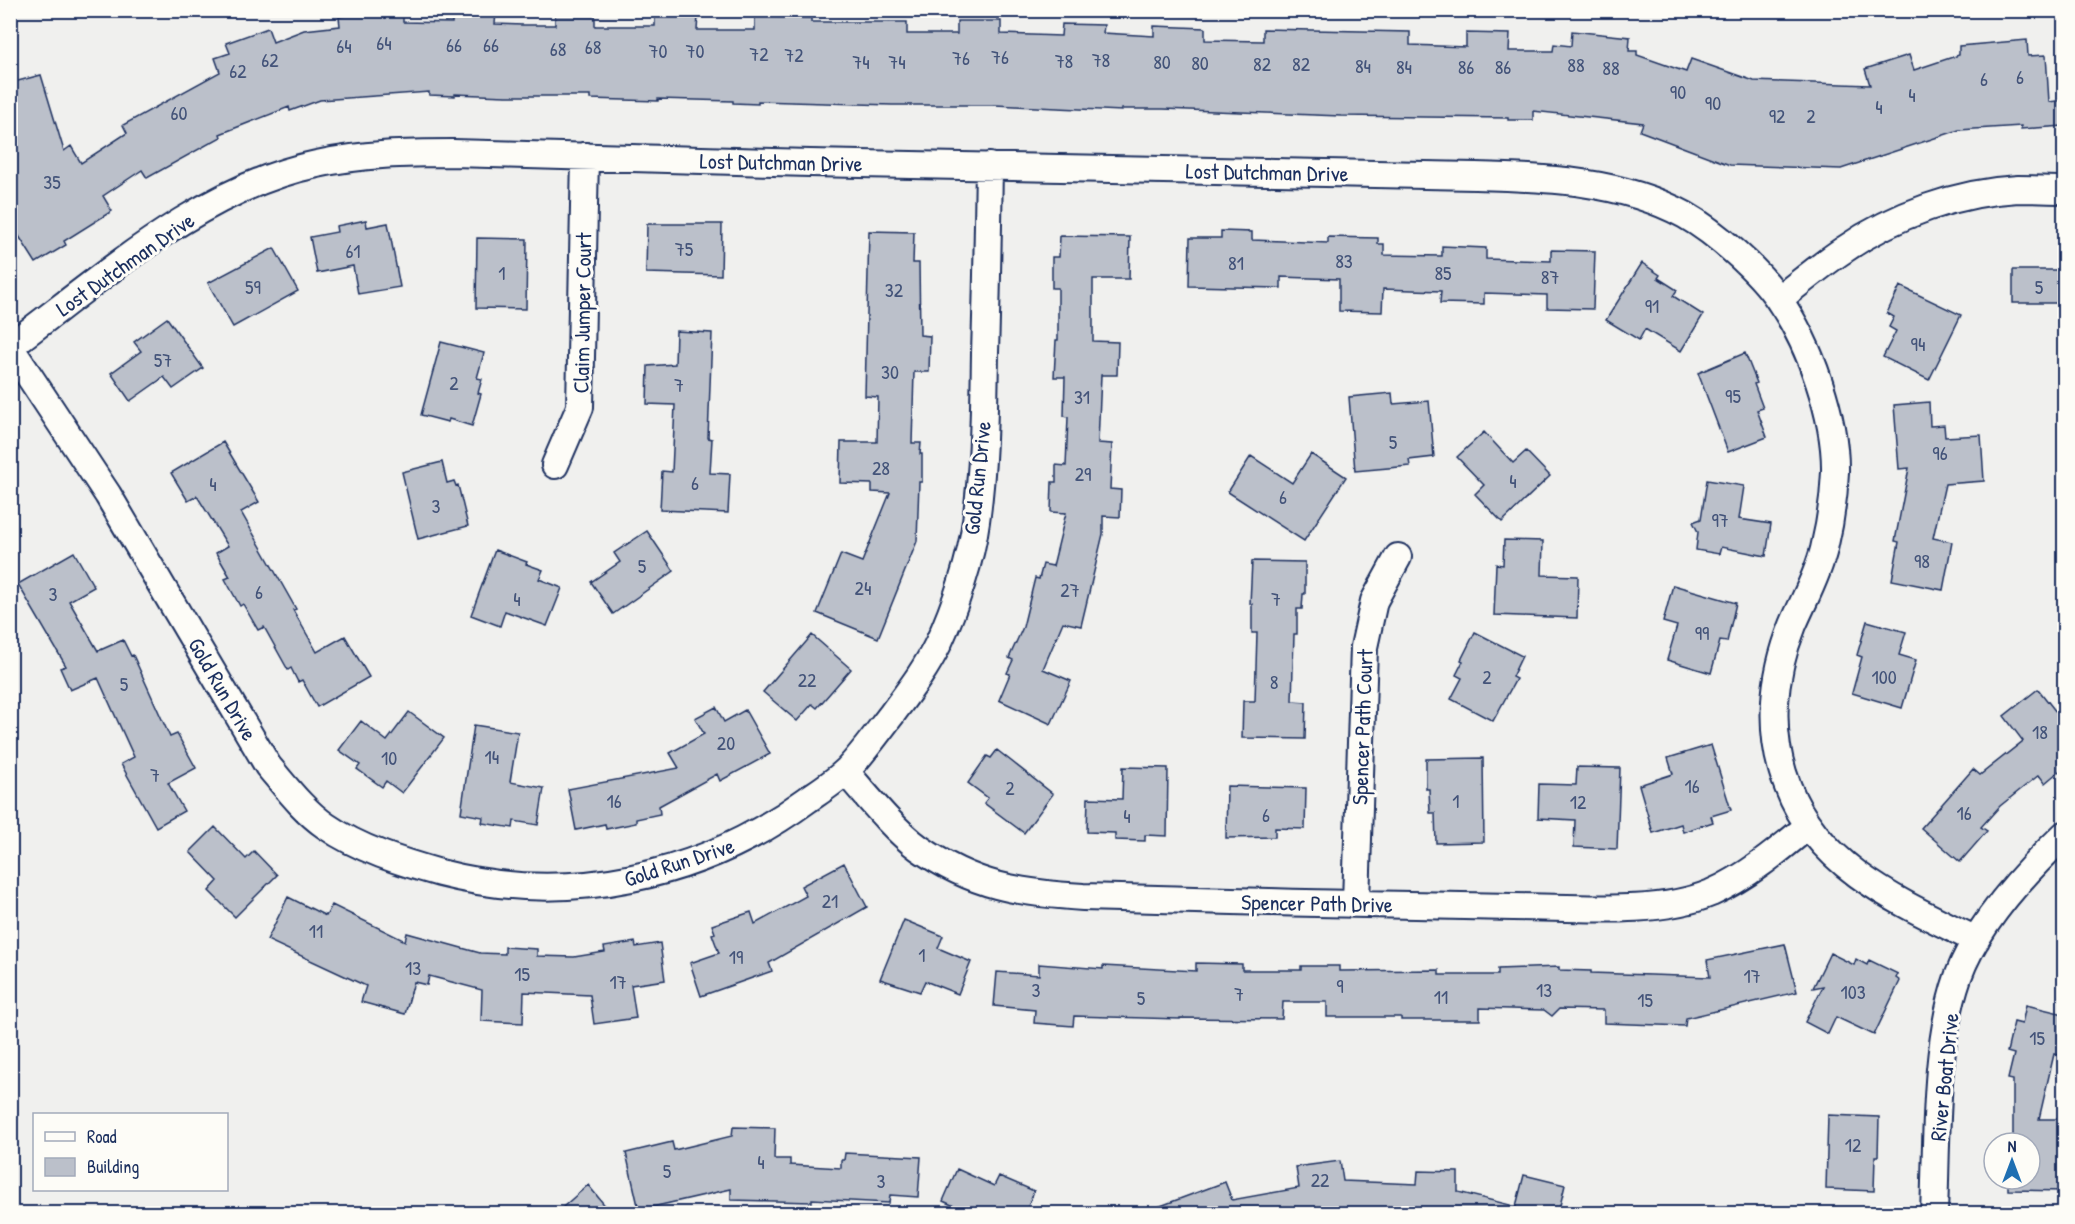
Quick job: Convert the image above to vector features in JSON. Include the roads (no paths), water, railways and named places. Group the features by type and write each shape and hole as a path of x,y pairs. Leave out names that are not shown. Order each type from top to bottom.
{"street":[{"name":"Lost Dutchman Drive","path":"10,346 170,228 223,198 268,178 315,164 367,156 453,153 810,163 1550,178 1602,185 1685,215 1723,241 1779,299 1802,341 1821,388 1830,427 1835,469 1832,506 1824,549 1812,587 1783,651 1775,694 1774,716 1778,754 1788,788 1808,826 1834,856 1861,879 1976,940"},
{"name":"Claim Jumper Court","path":"555,465 580,407 585,156"},
{"name":"Gold Run Drive","path":"10,346 108,495 268,766 296,800 326,826 367,848 416,866 466,880 522,886 582,887 633,880 737,844 779,821 846,771 917,681 938,644 960,588 976,523 984,387 989,166"},
{"path":"1779,299 1846,248 1901,218 1941,203 1982,193 2018,189 2064,190"},
{"name":"Spencer Path Court","path":"1356,903 1364,647 1374,601 1398,557"},
{"name":"Spencer Path Drive","path":"846,771 881,812 917,847 959,871 999,887 1037,894 1083,897 1626,908 1668,905 1710,893 1749,871 1808,826"},
{"name":"River Boat Drive","path":"1934,1214 1944,1031 1958,977 1976,940 2021,878 2064,835"}]}
